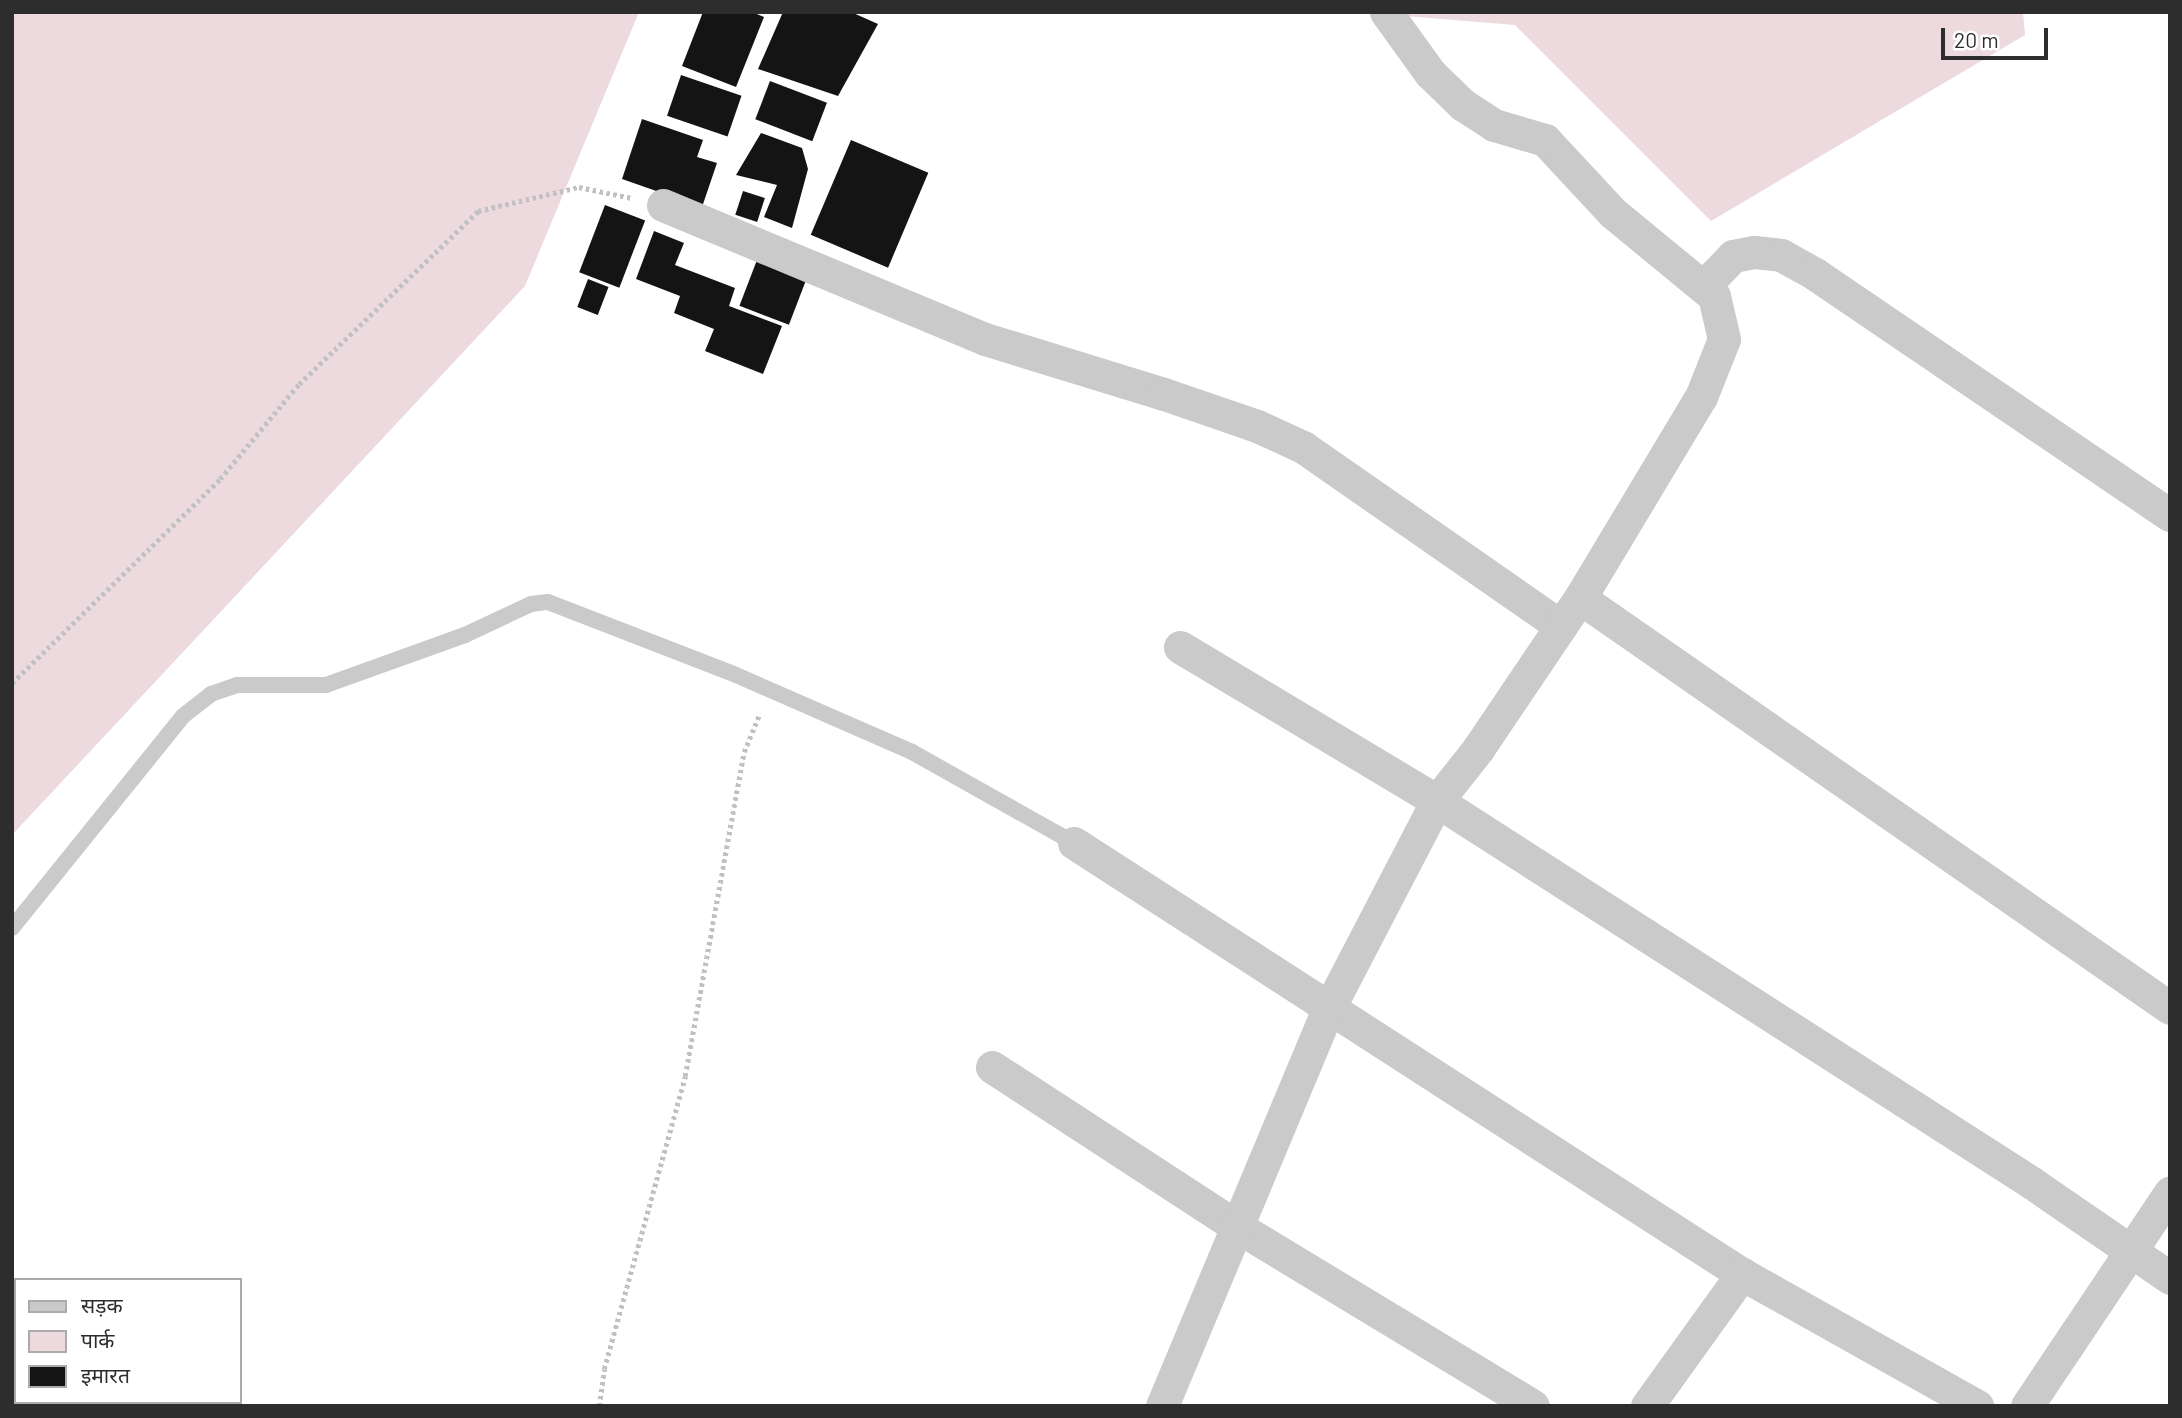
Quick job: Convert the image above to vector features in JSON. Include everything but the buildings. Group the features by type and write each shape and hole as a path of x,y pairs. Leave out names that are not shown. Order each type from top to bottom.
{"street":[{"path":"1162,1406 1328,1010 1437,801 1479,749 1580,598 1701,397 1722,352 1721,316 1714,296 1613,213 1545,140 1494,125 1470,111 1430,72 1387,12"},
{"path":"663,205 985,339 1164,394 1257,426 1303,447 1561,626"},
{"path":"1703,287 1733,256 1754,252 1781,255 1815,274 2170,515"},
{"path":"1580,598 2170,1008"},
{"path":"1180,648 1437,801 2131,1250 2170,1278"},
{"path":"1074,843 1328,1010 1742,1274 1977,1406"},
{"path":"992,1067 1236,1226 1533,1406"},
{"path":"2027,1406 2170,1192"},
{"path":"1647,1406 1742,1274"}],"lane":[{"path":"12,928 183,716 211,694 237,685 326,685 465,635 531,604 548,602 770,690 912,752 1074,843"}],"path":[{"path":"12,683 220,479 299,384 478,211 579,187 663,205"},
{"path":"599,1406 604,1369 685,1076 744,752 770,690"}],"green space":[{"path":"12,12 639,12 525,286 12,835"},
{"path":"1356,12 2023,12 2025,35 1711,221 1515,25"}]}
